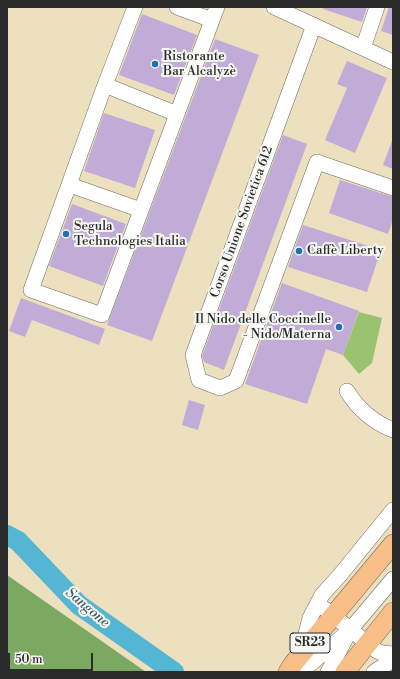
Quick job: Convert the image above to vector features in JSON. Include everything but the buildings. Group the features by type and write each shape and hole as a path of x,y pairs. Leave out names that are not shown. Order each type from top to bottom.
{"main road":[{"name":"SR23","path":"288,672 301,664 333,616 393,544"},
{"path":"344,672 393,612"}],"street":[{"path":"135,7 105,85 31,290 102,315 215,14 177,7"},
{"path":"274,7 302,13 314,26 393,62"},
{"path":"363,48 377,7"},
{"name":"Corso Unione Sovietica 612","path":"314,26 193,355 199,380 220,388 236,381 317,162 393,188"},
{"path":"105,85 177,114"},
{"path":"70,185 141,210"},
{"path":"347,391 353,401 370,418 380,425 393,430"},
{"path":"301,664 310,618 322,594 340,575 393,510"},
{"path":"328,672 350,630 393,579"},
{"path":"322,594 322,603 325,609 333,616 368,644 382,653 393,654"},
{"path":"301,664 350,630"},
{"path":"374,672 393,658"}],"green space":[{"path":"359,312 382,318 372,363 359,374 343,355"},
{"path":"7,575 146,672 7,672"}],"waterway":[{"name":"Sangone","path":"7,535 18,541 79,605 174,672"}],"place":[{"name":"Ristorante Bar Alcalyzè","path":"155,64"},
{"name":"Segula Technologies Italia","path":"66,234"},
{"name":"Caffè Liberty","path":"299,251"},
{"name":"Il Nido delle Coccinelle - Nido/Materna","path":"339,327"}]}
